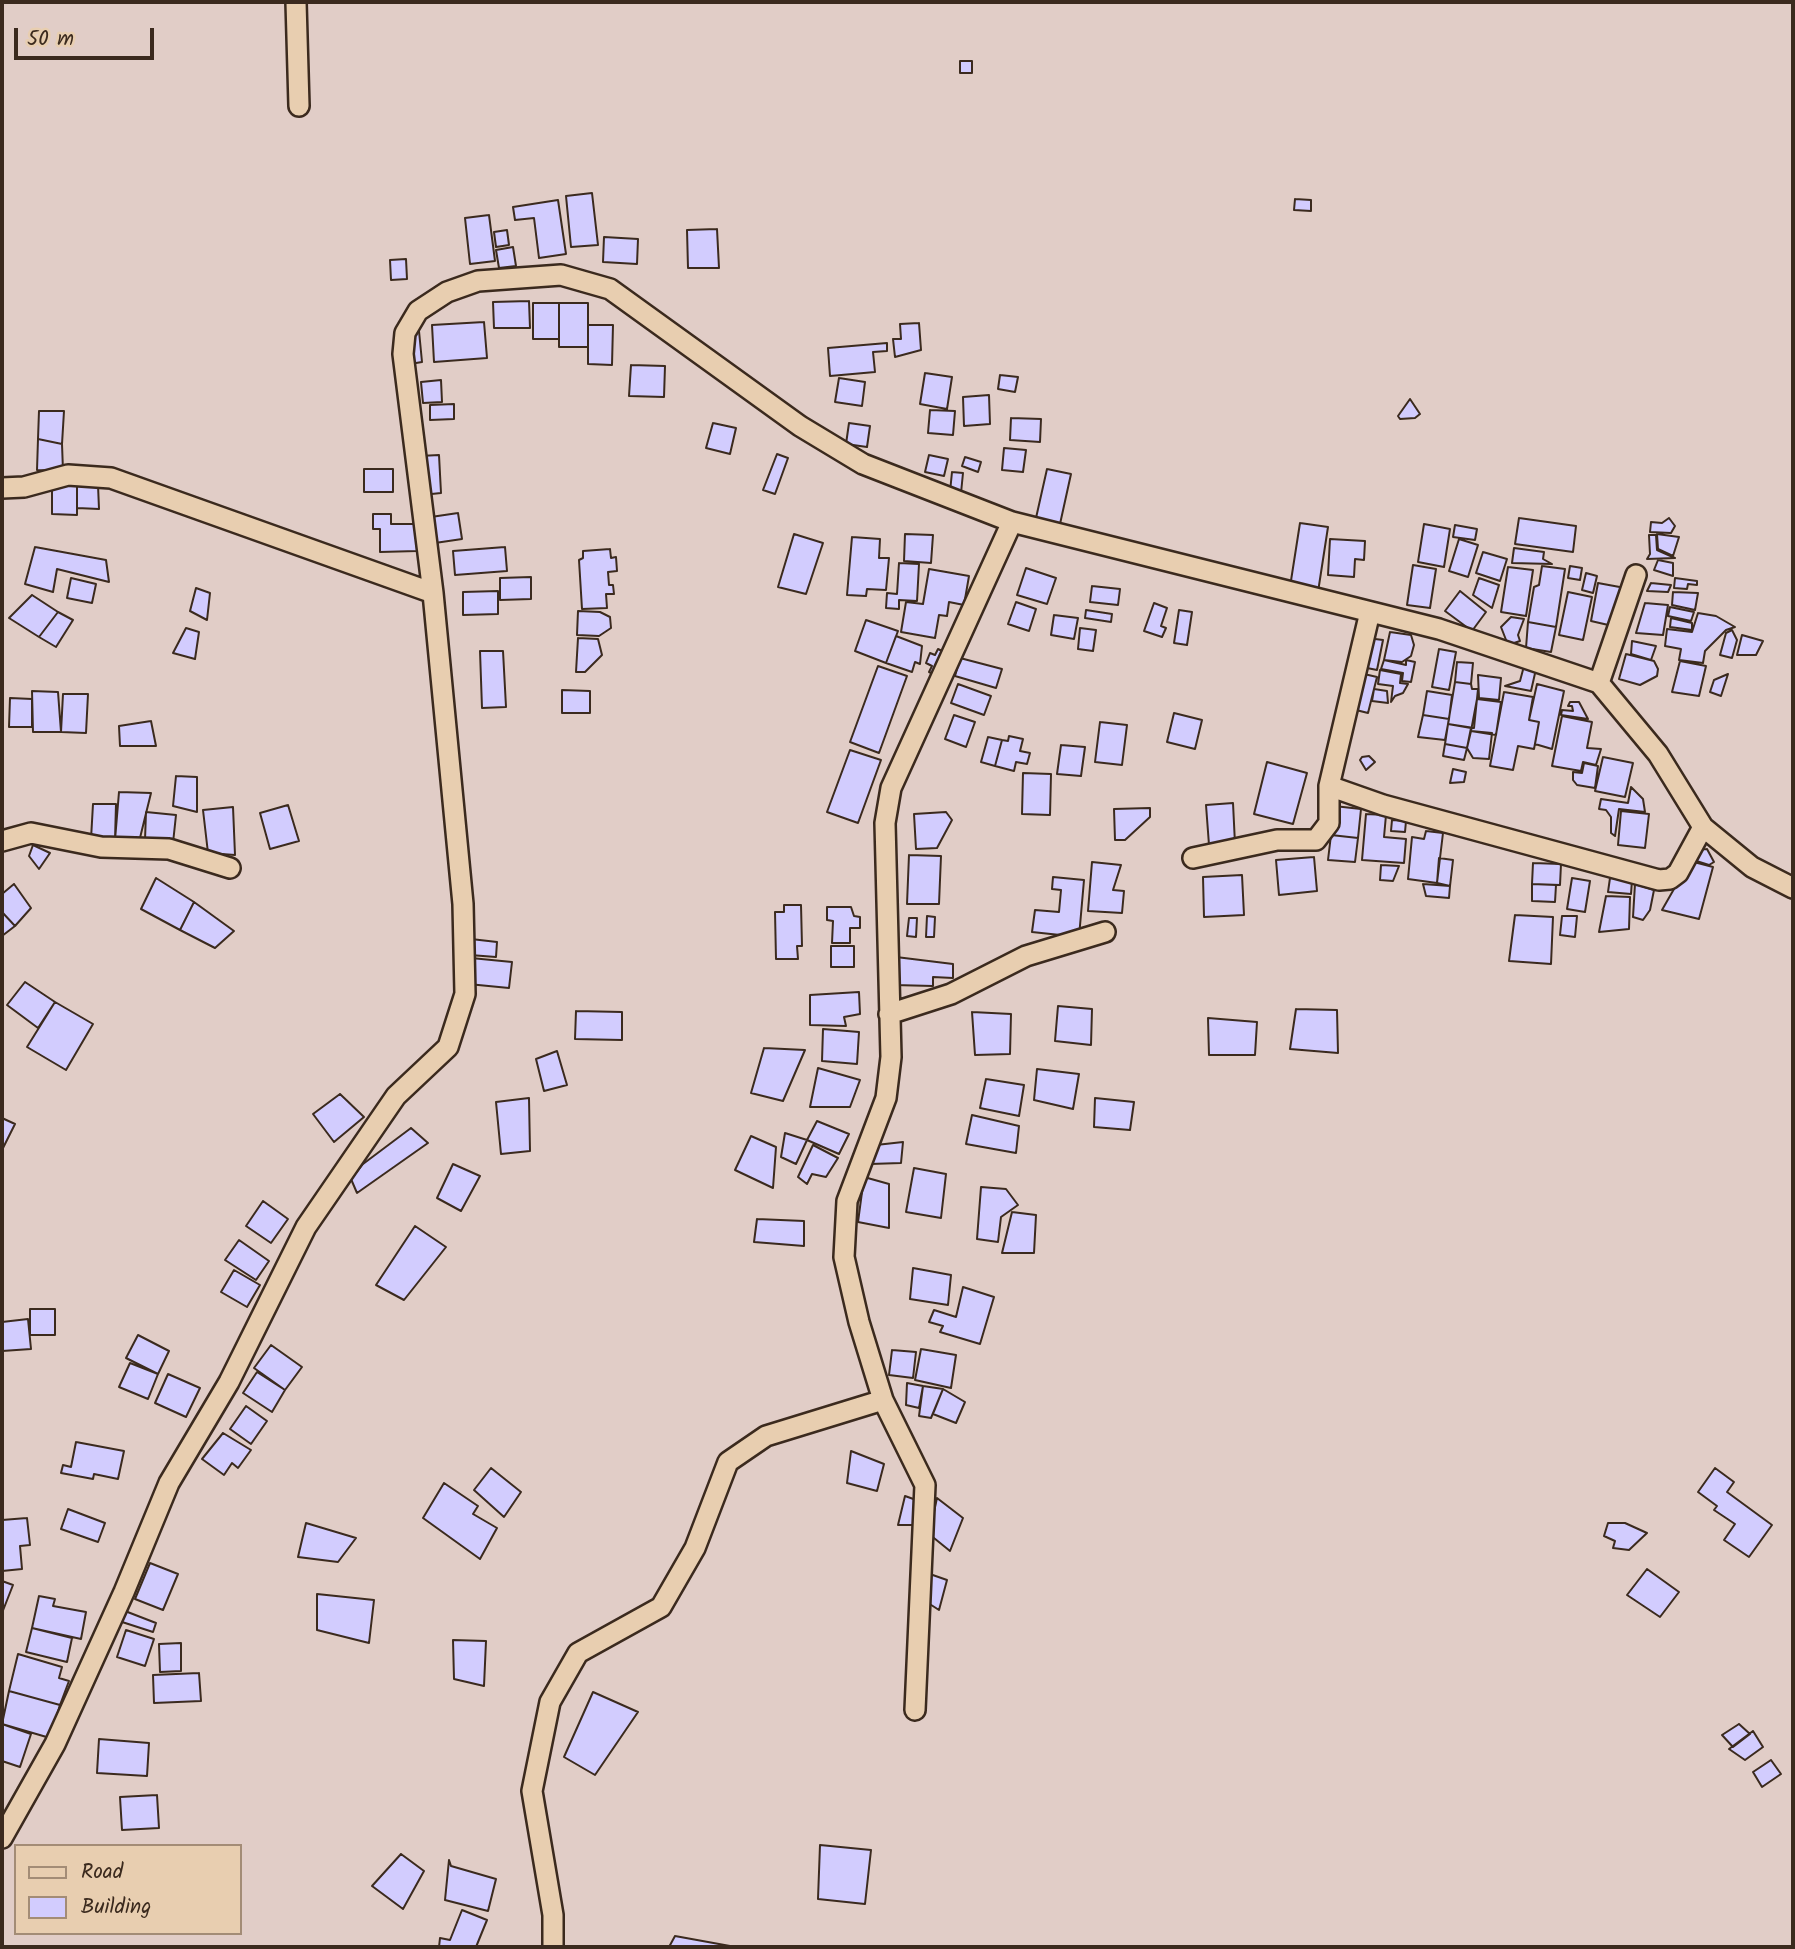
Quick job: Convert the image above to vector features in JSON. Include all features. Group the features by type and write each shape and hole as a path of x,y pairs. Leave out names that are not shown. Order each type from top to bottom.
{"street":[{"path":"296,2 299,106"},
{"path":"2,1838 55,1744 124,1592 169,1483 229,1382 306,1227 396,1096 448,1047 465,994 463,904 433,593 403,354 405,333 418,312 447,292 478,281 561,275 610,289 800,426 863,464 1012,522 1439,629 1599,683 1658,754 1703,827 1752,867 1793,888"},
{"path":"2,488 24,486 68,475 111,478 433,593"},
{"path":"915,1710 925,1485 883,1400 859,1322 844,1258 848,1202 886,1098 891,1057 885,823 891,789 1012,522"},
{"path":"1599,683 1636,575"},
{"path":"1193,858 1277,841 1316,839 1329,823 1329,786 1370,611"},
{"path":"1329,786 1383,805 1659,880 1678,873 1703,827"},
{"path":"2,841 31,833 101,847 169,849 230,868"},
{"path":"890,1014 951,994 1026,956 1105,932"},
{"path":"553,1947 553,1915 532,1791 550,1702 578,1653 661,1607 695,1548 728,1462 766,1436 883,1400"}],"building":[{"path":"960,61 972,61 972,73 960,73"},
{"path":"592,193 598,245 571,247 566,196"},
{"path":"1295,199 1311,200 1311,211 1294,210"},
{"path":"558,200 566,254 539,258 534,218 515,220 513,207"},
{"path":"489,215 495,261 470,264 465,218"},
{"path":"717,229 719,268 688,268 687,230"},
{"path":"507,230 509,245 496,247 494,232"},
{"path":"604,237 638,239 637,264 603,262"},
{"path":"513,247 516,266 499,268 496,250"},
{"path":"406,259 407,279 391,280 390,260"},
{"path":"529,301 530,328 494,328 493,302"},
{"path":"533,303 559,303 559,339 533,339"},
{"path":"559,303 588,303 588,347 559,347"},
{"path":"484,322 487,358 434,362 432,325"},
{"path":"919,323 921,350 895,357 893,339 901,339 900,324"},
{"path":"588,325 613,325 612,365 588,364"},
{"path":"419,331 422,362 410,364 407,332"},
{"path":"887,343 887,351 873,352 875,372 830,376 828,348"},
{"path":"631,365 665,366 664,397 629,396"},
{"path":"925,373 952,377 947,409 920,404"},
{"path":"1000,375 1018,377 1015,392 998,389"},
{"path":"839,378 865,382 862,406 835,402"},
{"path":"441,380 442,402 423,403 421,382"},
{"path":"989,395 990,424 964,426 963,397"},
{"path":"1410,399 1420,414 1415,418 1400,419 1398,416"},
{"path":"454,404 454,419 430,420 430,405"},
{"path":"930,410 955,411 953,435 928,433"},
{"path":"39,411 64,411 62,444 38,439"},
{"path":"1011,418 1041,419 1040,442 1010,440"},
{"path":"713,423 736,428 730,454 706,448"},
{"path":"849,423 870,426 867,447 846,444"},
{"path":"38,439 62,444 63,471 37,470"},
{"path":"1004,448 1026,450 1023,472 1002,470"},
{"path":"777,454 788,458 775,494 763,490"},
{"path":"439,455 441,493 422,495 420,456"},
{"path":"929,455 948,459 944,476 925,472"},
{"path":"965,457 981,462 978,472 962,466"},
{"path":"364,469 393,469 393,492 364,492"},
{"path":"1047,469 1071,474 1060,524 1036,518"},
{"path":"952,472 963,473 961,493 950,492"},
{"path":"77,485 77,515 52,514 52,487"},
{"path":"77,485 98,485 99,509 77,508"},
{"path":"458,513 462,539 435,543 431,517"},
{"path":"373,514 391,514 391,524 416,524 417,551 380,552 380,529 373,529"},
{"path":"1519,518 1576,526 1573,552 1515,544"},
{"path":"1669,518 1675,526 1671,533 1650,532 1651,522 1662,523"},
{"path":"1300,523 1328,527 1318,592 1290,587"},
{"path":"1424,524 1450,529 1444,567 1418,562"},
{"path":"1455,525 1477,529 1475,540 1453,537"},
{"path":"794,534 823,543 806,594 778,587"},
{"path":"905,534 933,535 931,563 904,561"},
{"path":"1657,534 1679,537 1673,556 1658,549"},
{"path":"1649,535 1656,535 1657,550 1675,558 1647,559 1650,554"},
{"path":"852,537 880,539 879,558 889,558 886,590 867,589 866,596 847,595"},
{"path":"1330,539 1365,541 1364,560 1355,559 1354,577 1328,575"},
{"path":"1459,539 1478,545 1468,577 1449,571"},
{"path":"35,547 106,560 109,582 57,569 53,592 25,584"},
{"path":"505,547 507,571 455,575 453,551"},
{"path":"1514,548 1544,552 1543,559 1552,564 1512,563"},
{"path":"610,549 611,558 616,557 617,571 608,572 609,585 613,585 614,594 606,594 607,608 582,609 579,560 583,558 583,551"},
{"path":"1483,552 1507,559 1500,581 1476,573"},
{"path":"1658,560 1673,563 1673,576 1654,570"},
{"path":"899,563 919,564 917,601 899,600 899,609 886,608 887,593 897,594"},
{"path":"1413,565 1436,569 1430,608 1407,605"},
{"path":"1542,566 1565,569 1556,627 1528,622 1534,587 1539,585"},
{"path":"1570,566 1582,568 1580,580 1568,578"},
{"path":"1508,567 1533,570 1526,616 1501,612"},
{"path":"1026,568 1056,578 1047,604 1017,595"},
{"path":"929,569 969,576 964,605 949,602 947,616 939,615 935,638 901,632 906,602 923,604"},
{"path":"1586,573 1597,576 1593,593 1582,590"},
{"path":"531,577 531,599 500,600 500,578"},
{"path":"71,578 96,584 92,603 67,598"},
{"path":"1479,578 1499,585 1492,608 1473,595"},
{"path":"1675,578 1697,581 1697,585 1688,584 1687,589 1674,588"},
{"path":"1598,583 1625,588 1617,627 1591,621"},
{"path":"1651,583 1671,585 1668,592 1647,591"},
{"path":"1092,586 1120,589 1118,605 1090,602"},
{"path":"196,588 210,593 207,620 190,611"},
{"path":"498,591 498,614 463,615 463,592"},
{"path":"1460,591 1486,612 1472,631 1445,611"},
{"path":"1568,592 1592,597 1583,640 1559,635"},
{"path":"1673,592 1698,593 1695,610 1672,605"},
{"path":"32,595 58,612 39,637 9,618"},
{"path":"1016,602 1036,609 1029,631 1008,624"},
{"path":"1154,603 1167,608 1161,626 1166,628 1162,637 1144,631"},
{"path":"1645,603 1668,605 1663,635 1636,633"},
{"path":"1670,607 1694,612 1691,621 1668,616"},
{"path":"1086,610 1112,614 1111,622 1085,618"},
{"path":"1179,610 1192,612 1187,645 1174,643"},
{"path":"578,611 600,612 610,617 611,628 599,636 577,635"},
{"path":"58,612 73,620 56,647 39,637"},
{"path":"1698,613 1716,616 1735,627 1726,630 1705,651 1703,663 1679,660 1681,649 1665,646 1667,629 1692,632"},
{"path":"1054,615 1078,618 1074,639 1051,635"},
{"path":"1511,617 1524,619 1518,635 1520,641 1508,645 1501,627"},
{"path":"1671,618 1692,623 1692,630 1670,627"},
{"path":"866,620 898,631 886,663 855,651"},
{"path":"1528,622 1556,627 1551,652 1526,648"},
{"path":"186,628 199,632 195,659 173,653"},
{"path":"1080,628 1096,630 1093,651 1078,649"},
{"path":"1732,630 1737,640 1732,658 1720,655 1726,633"},
{"path":"1390,632 1411,635 1414,645 1411,656 1402,662 1384,660"},
{"path":"1742,635 1763,641 1756,655 1737,655"},
{"path":"896,636 922,646 920,664 915,662 912,672 886,663"},
{"path":"578,638 598,639 602,655 585,672 576,672"},
{"path":"1367,638 1383,640 1377,670 1362,667"},
{"path":"1632,641 1656,646 1651,660 1631,654"},
{"path":"938,649 948,654 937,676 929,672 932,666 926,663 930,653 935,655"},
{"path":"1439,649 1456,652 1449,690 1432,687"},
{"path":"480,651 503,651 506,707 482,708"},
{"path":"1626,654 1654,661 1658,669 1657,676 1640,685 1619,679"},
{"path":"960,658 1002,669 996,688 955,676"},
{"path":"1384,660 1406,665 1406,660 1415,662 1411,682 1402,681 1403,673 1381,669"},
{"path":"1680,661 1706,666 1699,696 1672,692"},
{"path":"1457,662 1473,663 1471,684 1455,682"},
{"path":"878,666 907,676 879,753 850,742"},
{"path":"1524,666 1536,669 1531,691 1505,686 1520,681"},
{"path":"1380,670 1401,674 1400,683 1408,684 1403,693 1395,696 1391,702 1393,686 1378,684"},
{"path":"1364,674 1377,677 1368,713 1356,710"},
{"path":"1728,674 1721,696 1710,692 1714,680"},
{"path":"1478,675 1501,678 1499,700 1479,698"},
{"path":"1455,682 1471,684 1472,689 1478,689 1474,728 1448,724"},
{"path":"958,684 991,696 984,715 951,703"},
{"path":"1537,684 1564,691 1552,749 1535,744 1539,722 1529,720"},
{"path":"1374,689 1387,691 1388,703 1372,701"},
{"path":"562,690 590,691 590,713 562,713"},
{"path":"32,691 58,692 61,732 33,732"},
{"path":"1427,691 1452,695 1449,719 1423,715"},
{"path":"1504,692 1533,697 1529,720 1539,722 1534,749 1518,746 1513,770 1490,766"},
{"path":"63,694 88,694 86,733 61,732"},
{"path":"10,698 32,699 32,727 9,727"},
{"path":"1477,699 1501,702 1496,735 1471,731"},
{"path":"1570,702 1579,702 1588,719 1561,715 1562,710 1573,711 1572,706 1568,706"},
{"path":"1174,713 1202,720 1195,749 1167,742"},
{"path":"954,715 975,722 966,747 945,739"},
{"path":"1423,715 1449,719 1445,740 1418,737"},
{"path":"1562,716 1592,722 1587,748 1601,749 1596,765 1583,762 1581,771 1552,766"},
{"path":"151,721 156,746 120,746 119,726"},
{"path":"1100,722 1127,725 1122,765 1095,762"},
{"path":"1448,724 1471,728 1467,748 1445,744"},
{"path":"1471,731 1492,733 1489,759 1473,758 1467,748"},
{"path":"1009,736 1023,739 1020,751 1030,753 1027,764 1016,762 1014,771 995,766 1002,740 1008,741"},
{"path":"988,737 1002,740 995,766 981,762"},
{"path":"1445,744 1467,748 1464,760 1443,756"},
{"path":"1061,745 1085,747 1081,776 1057,774"},
{"path":"850,750 881,760 858,823 827,812"},
{"path":"1369,756 1375,762 1366,770 1360,760"},
{"path":"1603,757 1633,763 1625,797 1595,791"},
{"path":"1267,762 1307,773 1293,824 1254,814"},
{"path":"1584,763 1598,766 1595,788 1577,785 1573,780 1573,772 1582,773"},
{"path":"1453,769 1466,772 1464,782 1450,783"},
{"path":"1023,773 1051,774 1050,815 1022,814"},
{"path":"176,776 197,777 197,812 173,806"},
{"path":"1631,787 1643,799 1645,812 1619,809 1615,836 1611,833 1611,817 1606,810 1599,809 1601,799 1628,803"},
{"path":"119,792 151,793 139,842 115,840"},
{"path":"1233,803 1235,844 1209,845 1206,805"},
{"path":"93,804 116,804 115,840 91,839"},
{"path":"288,805 299,841 270,849 260,813"},
{"path":"1334,806 1361,809 1358,838 1331,835"},
{"path":"233,807 235,855 208,853 203,810"},
{"path":"1150,808 1150,817 1125,840 1115,840 1114,809"},
{"path":"1621,811 1649,814 1645,848 1618,845"},
{"path":"146,812 176,815 173,843 145,840"},
{"path":"946,812 952,820 937,848 916,849 914,814"},
{"path":"1366,814 1386,815 1384,837 1406,839 1404,863 1362,860"},
{"path":"1392,820 1406,821 1405,832 1391,831"},
{"path":"1426,831 1443,833 1437,883 1408,879 1412,837 1424,839"},
{"path":"1331,835 1358,838 1355,862 1328,860"},
{"path":"33,845 50,853 39,869 29,856"},
{"path":"1707,849 1714,862 1709,865 1690,859 1692,850"},
{"path":"909,855 941,856 939,904 907,904"},
{"path":"1314,857 1317,891 1279,895 1276,860"},
{"path":"1439,858 1453,860 1450,886 1437,883"},
{"path":"1690,861 1713,867 1699,919 1662,910"},
{"path":"1092,862 1121,865 1113,890 1124,891 1122,913 1088,911"},
{"path":"1533,863 1561,864 1560,885 1532,884"},
{"path":"1381,865 1399,866 1393,881 1380,880"},
{"path":"1242,875 1244,915 1204,917 1203,877"},
{"path":"1053,877 1084,880 1079,937 1032,932 1035,910 1059,912 1061,890 1052,889"},
{"path":"156,878 194,902 180,930 141,909"},
{"path":"1572,878 1590,881 1585,912 1567,909"},
{"path":"1610,878 1632,880 1631,894 1608,892"},
{"path":"14,884 31,908 15,926 2,912 2,894"},
{"path":"1423,884 1450,886 1449,898 1426,896"},
{"path":"1532,884 1556,885 1555,902 1532,901"},
{"path":"1635,884 1654,890 1650,910 1643,920 1633,917"},
{"path":"1606,896 1630,897 1629,929 1599,932"},
{"path":"194,902 234,931 215,948 180,930"},
{"path":"784,905 801,905 802,946 797,946 798,959 776,959 775,912 784,912"},
{"path":"827,907 851,907 854,916 860,917 860,928 850,928 850,943 832,943 833,921 827,920"},
{"path":"2,912 15,926 2,936"},
{"path":"1515,915 1553,917 1551,964 1509,961"},
{"path":"927,916 935,917 934,937 926,937"},
{"path":"1562,916 1577,916 1575,937 1560,935"},
{"path":"909,918 917,918 916,937 907,936"},
{"path":"471,939 497,942 496,957 470,955"},
{"path":"831,946 854,946 854,967 831,967"},
{"path":"896,957 953,964 953,978 933,977 933,986 894,985"},
{"path":"471,958 512,962 509,988 468,984"},
{"path":"25,982 55,1002 38,1028 7,1005"},
{"path":"859,992 860,1014 844,1017 846,1026 810,1025 810,995"},
{"path":"55,1002 93,1024 66,1070 27,1047"},
{"path":"1058,1006 1092,1009 1091,1045 1055,1041"},
{"path":"1296,1009 1337,1010 1338,1053 1290,1049"},
{"path":"576,1011 622,1012 622,1040 575,1039"},
{"path":"972,1012 1011,1014 1010,1054 975,1055"},
{"path":"1208,1018 1257,1022 1255,1055 1209,1055"},
{"path":"823,1029 859,1032 857,1064 822,1061"},
{"path":"764,1048 805,1050 783,1101 751,1093"},
{"path":"557,1051 567,1085 544,1091 536,1059"},
{"path":"818,1068 860,1080 850,1107 810,1107"},
{"path":"1037,1069 1079,1074 1073,1109 1034,1100"},
{"path":"986,1079 1024,1085 1019,1116 980,1108"},
{"path":"340,1094 364,1117 334,1142 313,1114"},
{"path":"529,1098 530,1151 501,1154 496,1102"},
{"path":"1095,1098 1134,1102 1130,1130 1094,1127"},
{"path":"972,1115 1019,1126 1016,1153 966,1144"},
{"path":"2,1118 15,1124 2,1150"},
{"path":"817,1121 849,1134 839,1154 807,1140"},
{"path":"411,1128 428,1143 357,1193 351,1179 363,1164"},
{"path":"785,1133 807,1140 796,1164 781,1157"},
{"path":"751,1136 776,1147 773,1188 735,1170"},
{"path":"903,1142 901,1163 870,1164 876,1145"},
{"path":"813,1145 838,1158 826,1177 812,1174 807,1184 798,1177"},
{"path":"453,1164 480,1176 461,1211 437,1198"},
{"path":"914,1168 946,1174 941,1218 906,1212"},
{"path":"864,1177 889,1184 889,1228 858,1222"},
{"path":"981,1187 1006,1189 1018,1205 1001,1217 998,1242 977,1239"},
{"path":"263,1201 288,1219 271,1243 246,1226"},
{"path":"1012,1212 1036,1215 1034,1253 1002,1253"},
{"path":"757,1219 804,1221 804,1246 754,1242"},
{"path":"415,1226 446,1247 404,1300 376,1285"},
{"path":"239,1240 269,1261 256,1280 225,1260"},
{"path":"913,1268 951,1275 948,1305 910,1299"},
{"path":"234,1270 260,1285 247,1307 221,1292"},
{"path":"963,1287 994,1297 980,1344 940,1332 943,1326 929,1322 934,1310 956,1317"},
{"path":"30,1309 55,1309 55,1335 30,1335"},
{"path":"28,1319 31,1349 2,1351 2,1322"},
{"path":"138,1335 169,1351 158,1374 126,1358"},
{"path":"271,1345 302,1367 285,1390 254,1368"},
{"path":"921,1349 956,1355 951,1388 915,1380"},
{"path":"892,1350 916,1352 913,1378 889,1375"},
{"path":"130,1363 158,1374 148,1399 119,1387"},
{"path":"257,1372 285,1390 272,1412 243,1393"},
{"path":"168,1374 200,1388 186,1417 155,1403"},
{"path":"907,1383 923,1386 919,1408 906,1405"},
{"path":"923,1386 943,1389 931,1418 919,1416"},
{"path":"943,1389 965,1402 956,1423 933,1414"},
{"path":"246,1406 267,1421 251,1444 230,1429"},
{"path":"223,1433 251,1450 238,1468 232,1463 224,1475 202,1459"},
{"path":"76,1442 124,1451 118,1479 94,1474 93,1479 61,1473 63,1465 71,1467"},
{"path":"851,1451 884,1464 877,1491 847,1483"},
{"path":"491,1468 521,1492 504,1517 474,1490"},
{"path":"1715,1468 1734,1482 1727,1492 1772,1525 1749,1557 1724,1540 1735,1524 1714,1510 1717,1506 1698,1492"},
{"path":"444,1483 478,1506 473,1514 497,1528 480,1559 423,1518"},
{"path":"905,1496 919,1501 917,1525 898,1525"},
{"path":"937,1498 963,1518 950,1551 929,1534"},
{"path":"68,1509 105,1523 98,1542 61,1529"},
{"path":"27,1518 30,1545 20,1546 22,1569 2,1571 2,1520"},
{"path":"306,1523 356,1538 338,1562 298,1557"},
{"path":"1608,1523 1625,1523 1647,1533 1629,1550 1613,1548 1615,1541 1604,1536"},
{"path":"150,1563 178,1574 163,1610 135,1599"},
{"path":"1647,1569 1679,1592 1660,1617 1627,1595"},
{"path":"927,1573 947,1580 939,1610 925,1601"},
{"path":"2,1581 13,1585 2,1613"},
{"path":"317,1594 374,1600 369,1643 317,1630"},
{"path":"39,1596 55,1599 53,1606 86,1612 81,1639 32,1628"},
{"path":"125,1611 156,1623 153,1632 119,1621"},
{"path":"32,1628 72,1638 67,1662 26,1652"},
{"path":"126,1630 154,1639 145,1666 117,1657"},
{"path":"453,1640 486,1641 484,1686 454,1679"},
{"path":"181,1643 181,1671 160,1672 159,1644"},
{"path":"18,1654 62,1667 59,1678 69,1681 60,1705 9,1691"},
{"path":"199,1673 201,1701 154,1703 153,1675"},
{"path":"9,1691 60,1705 50,1738 2,1724"},
{"path":"593,1692 638,1712 595,1775 564,1757"},
{"path":"2,1724 31,1734 20,1767 2,1761"},
{"path":"1739,1724 1750,1734 1733,1747 1722,1735"},
{"path":"1753,1731 1763,1747 1745,1760 1729,1749"},
{"path":"99,1739 149,1743 147,1776 97,1773"},
{"path":"1771,1760 1781,1774 1762,1787 1753,1772"},
{"path":"157,1795 159,1828 122,1830 120,1797"},
{"path":"820,1845 871,1850 865,1904 818,1899"},
{"path":"401,1854 424,1871 403,1909 372,1886"},
{"path":"449,1860 451,1866 496,1879 488,1911 445,1900"},
{"path":"462,1910 487,1920 476,1947 439,1947 440,1938 450,1940"},
{"path":"675,1936 730,1946 730,1947 669,1947"}]}
